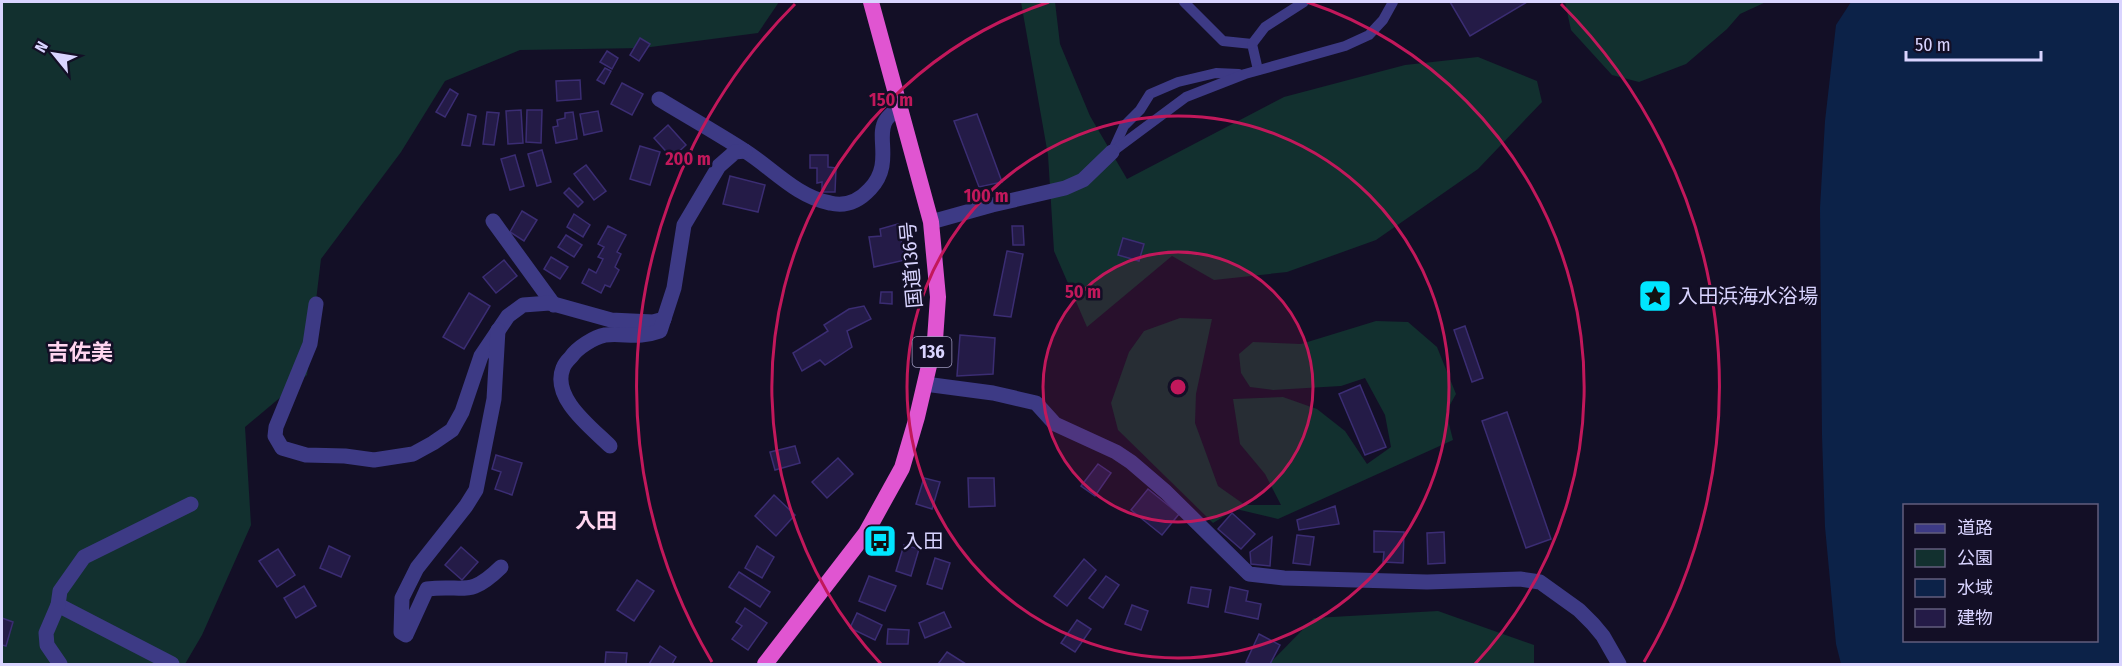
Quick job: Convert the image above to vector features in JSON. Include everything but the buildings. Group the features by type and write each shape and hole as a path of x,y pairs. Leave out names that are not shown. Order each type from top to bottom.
{"highway":[{"name":"国道136号","path":"765,664 866,533 902,468 935,340 938,297 931,222 871,2"}],"street":[{"path":"659,99 745,151 809,197 849,205 871,189 877,180 884,164 883,127 886,120 899,108"},
{"path":"610,446 565,399 561,387 562,369 574,352 604,335 646,336 660,331 674,288 684,225 719,165 735,152 745,151"},
{"path":"931,222 1065,188 1083,180 1112,152"},
{"path":"493,221 555,305"},
{"path":"316,304 310,344 276,427 275,436 282,448 306,455 345,456 374,460 413,454 452,430 462,412 481,356 508,316 522,305 550,303 611,320 653,322 664,319"},
{"path":"498,330 494,399 476,490 417,568 402,598 401,633 406,635 411,628 427,589 467,590 485,582 501,567"},
{"path":"925,384 993,393 1036,404 1055,424 1116,452 1131,462 1166,492 1249,574 1284,578 1427,582 1520,579 1540,582 1579,610 1593,624 1603,636 1619,664"},
{"path":"60,664 47,645 46,633 58,605 60,591 84,557 191,504"},
{"path":"58,605 172,664"}],"lane":[{"path":"1184,2 1223,41 1252,44"},
{"path":"1252,44 1265,27 1304,2"},
{"path":"1112,152 1186,97 1245,74 1345,46 1369,35 1383,20 1393,2"},
{"path":"1252,44 1258,70"},
{"path":"1112,152 1124,126 1140,110 1150,94 1178,82 1216,73 1245,74"}],"green space":[{"path":"2,2 779,2 758,33 643,48 520,50 445,81 401,152 321,259 307,375 245,427 251,525 202,635 185,664 2,664"},
{"path":"1021,2 1055,2 1060,44 1090,116 1127,179 1284,97 1405,65 1478,57 1537,81 1542,102 1478,169 1376,240 1287,272 1214,280 1172,256 1087,327 1054,251 1048,155"},
{"path":"1565,2 1766,2 1740,14 1727,29 1686,64 1639,82 1612,75 1571,30"},
{"path":"1180,318 1212,319 1196,394 1195,423 1218,486 1245,505 1281,505 1265,474 1240,444 1233,399 1283,397 1317,409 1345,431 1367,464 1391,447 1385,415 1365,378 1341,386 1273,390 1250,387 1241,373 1239,354 1253,342 1301,344 1376,321 1408,322 1437,347 1456,394 1446,412 1453,440 1278,519 1236,509 1213,523 1118,430 1111,403 1129,352 1144,331"},
{"path":"1438,611 1534,645 1534,664 1269,664 1314,618"}],"water":[{"path":"1851,2 2120,2 2120,663 1841,664 1836,644 1825,527 1822,435 1820,208 1825,121 1836,25"}],"place":[{"name":"入田浜海水浴場","path":"1655,296"},
{"name":"入田","path":"880,541"}],"district":[{"name":"吉佐美","path":"80,352"},
{"name":"入田","path":"596,521"}]}
